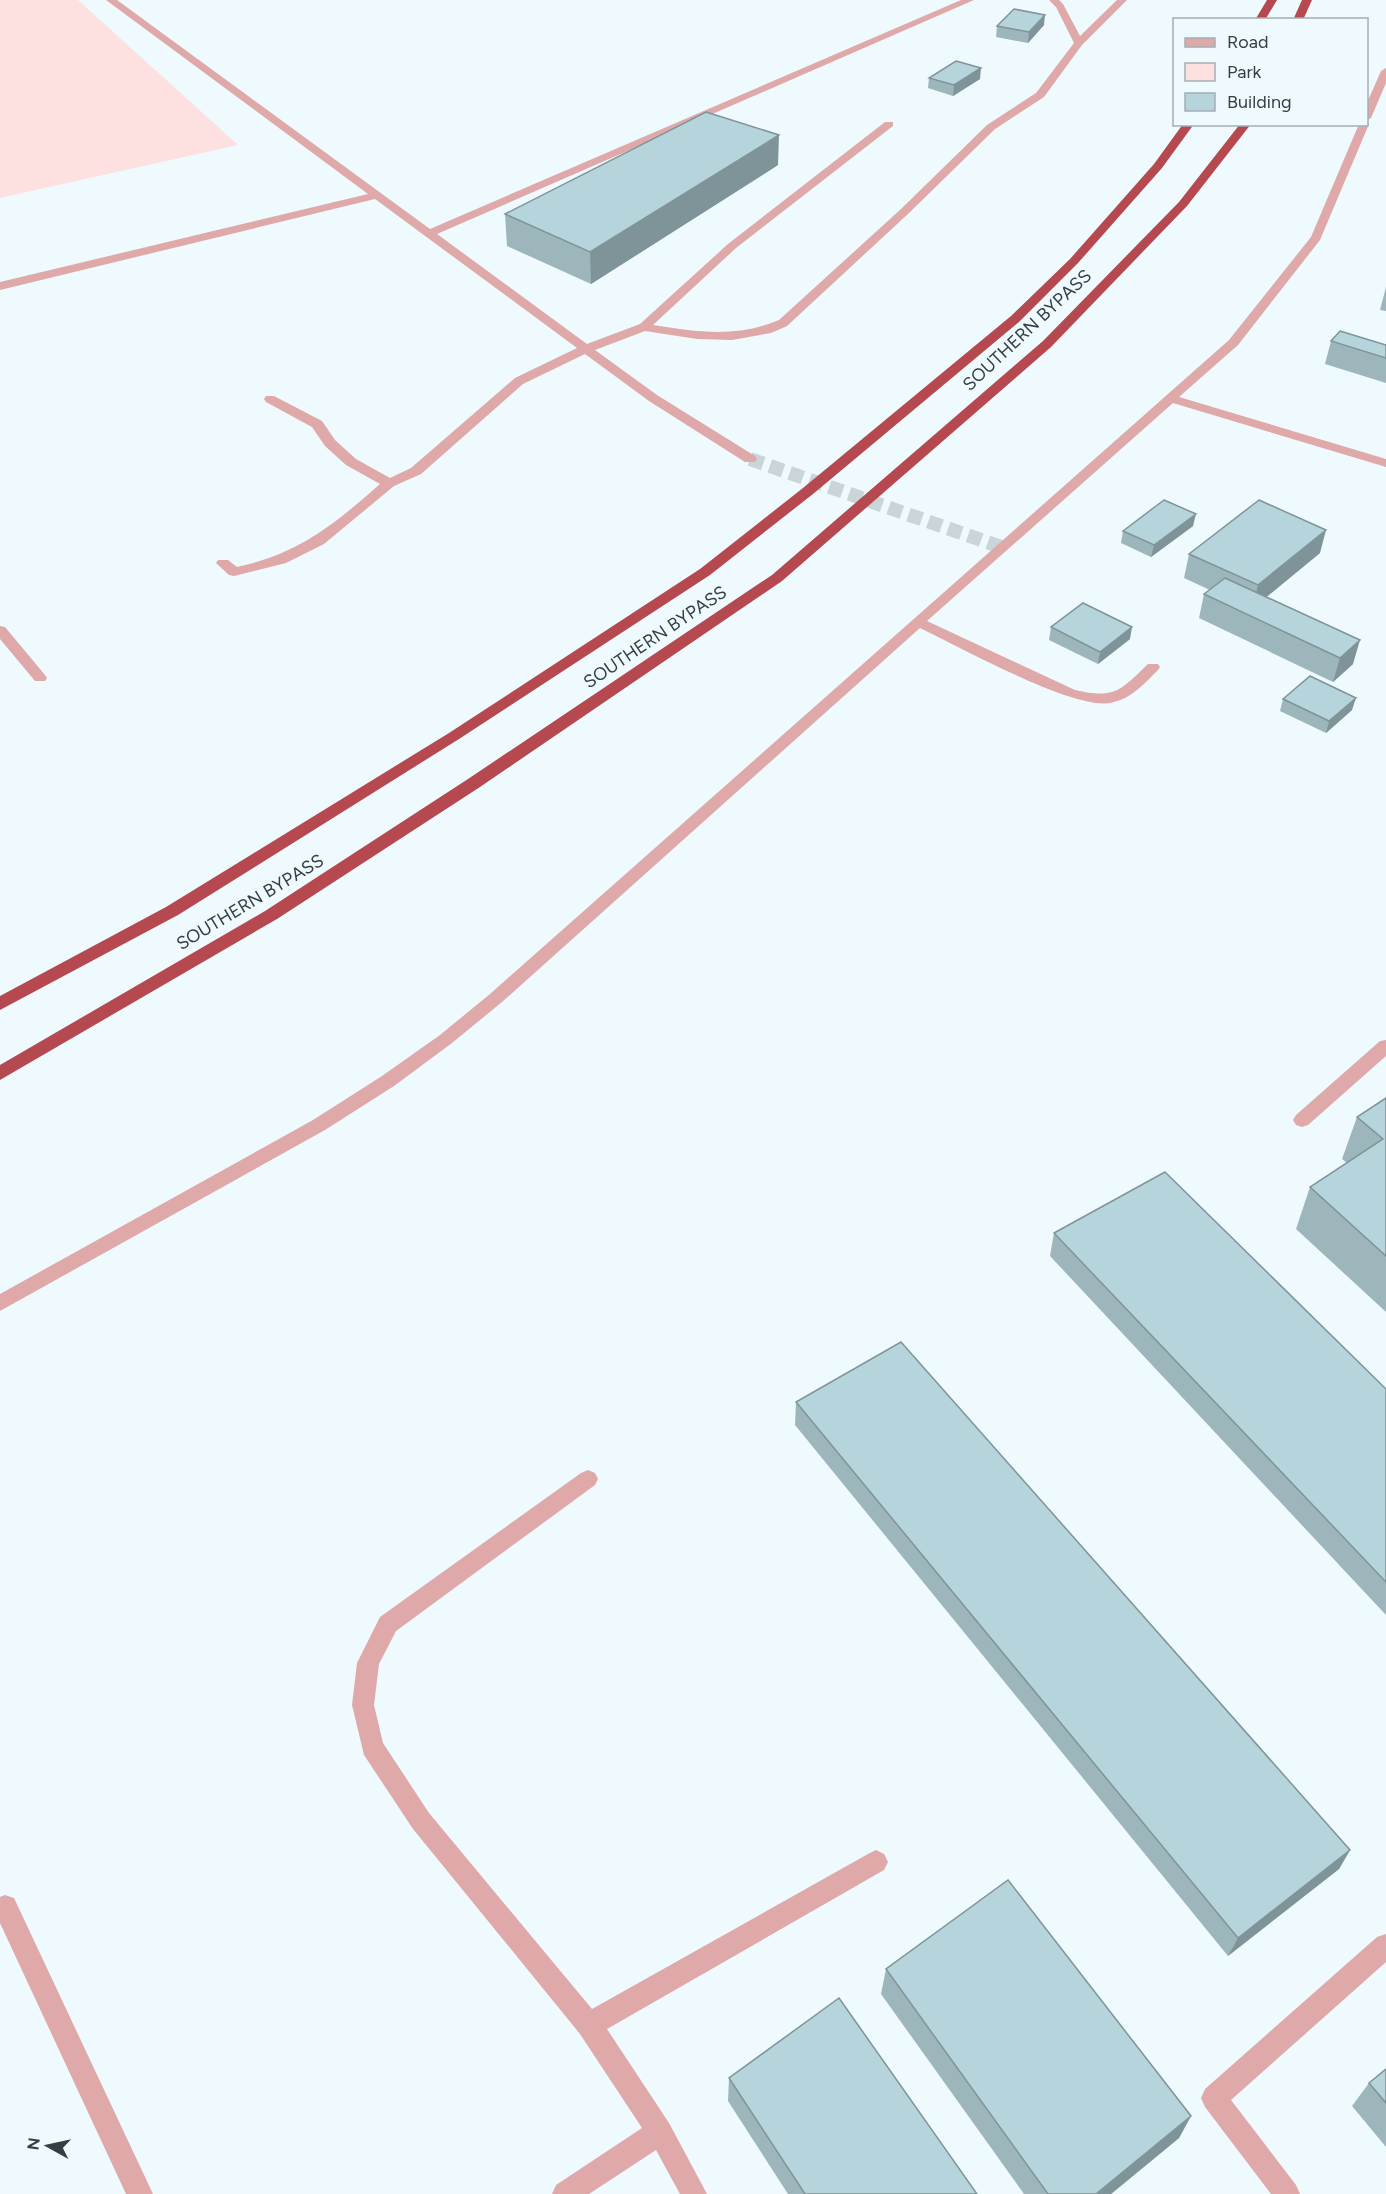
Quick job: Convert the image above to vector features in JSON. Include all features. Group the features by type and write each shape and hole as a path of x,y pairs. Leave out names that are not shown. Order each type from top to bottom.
{"highway":[{"path":"1261,18 1272,0"},
{"path":"1299,18 1307,0"},
{"name":"SOUTHERN BYPASS","path":"0,1004 183,905 454,736 705,572 808,491 1015,319 1074,261 1158,166 1188,126"},
{"name":"SOUTHERN BYPASS","path":"0,1073 271,915 474,783 777,578 1047,344 1183,204 1244,126"}],"street":[{"path":"111,0 375,196 674,413 750,459"},
{"path":"428,234 969,0"},
{"path":"1054,0 1060,6 1079,43"},
{"path":"644,327 739,337 766,333 783,323 905,211 991,127 1040,95 1079,43 1122,0"},
{"path":"1368,113 1386,71"},
{"path":"223,563 234,572 265,567 307,549 331,535 389,483 416,471 519,381 585,349 644,327 732,246 889,124"},
{"path":"0,1303 319,1125 388,1081 446,1039 496,998 572,928 1173,399 1234,342 1316,238 1363,126"},
{"path":"0,286 375,196"},
{"path":"270,399 317,424 330,443 351,462 389,483"},
{"path":"1173,399 1386,463"},
{"path":"920,623 1070,693 1094,699 1108,699 1124,695 1153,667"},
{"path":"0,630 40,678"},
{"path":"1302,1120 1386,1046"},
{"path":"588,1479 388,1624 368,1663 363,1705 372,1747 421,1821 589,2025 660,2132 694,2194"},
{"path":"589,2025 876,1862"},
{"path":"0,1910 5,1908 140,2194"},
{"path":"1287,2194 1214,2098 1386,1946"},
{"path":"565,2194 660,2132"}],"green space":[{"path":"0,0 78,0 238,145 0,198"}],"building":[{"path":"1014,9 1045,15 1029,32 997,26"},
{"path":"956,61 981,68 954,85 929,78"},
{"path":"706,112 779,135 590,252 505,214"},
{"path":"1340,331 1386,345 1386,358 1331,341"},
{"path":"1164,500 1196,514 1154,545 1123,531"},
{"path":"1259,500 1326,530 1258,585 1189,554"},
{"path":"1225,578 1360,640 1340,658 1204,594"},
{"path":"1083,603 1132,627 1100,652 1051,627"},
{"path":"1310,676 1356,698 1329,721 1283,699"},
{"path":"1386,1098 1386,1256 1310,1187 1383,1139 1357,1117"},
{"path":"1165,1172 1386,1389 1386,1582 1054,1233"},
{"path":"901,1342 1350,1850 1238,1938 796,1402"},
{"path":"1008,1880 1191,2116 1096,2194 1048,2194 886,1969"},
{"path":"839,1998 977,2194 805,2194 729,2078"},
{"path":"1386,2069 1386,2103 1369,2083"}],"tunnel":[{"path":"750,459 1004,548"}]}
